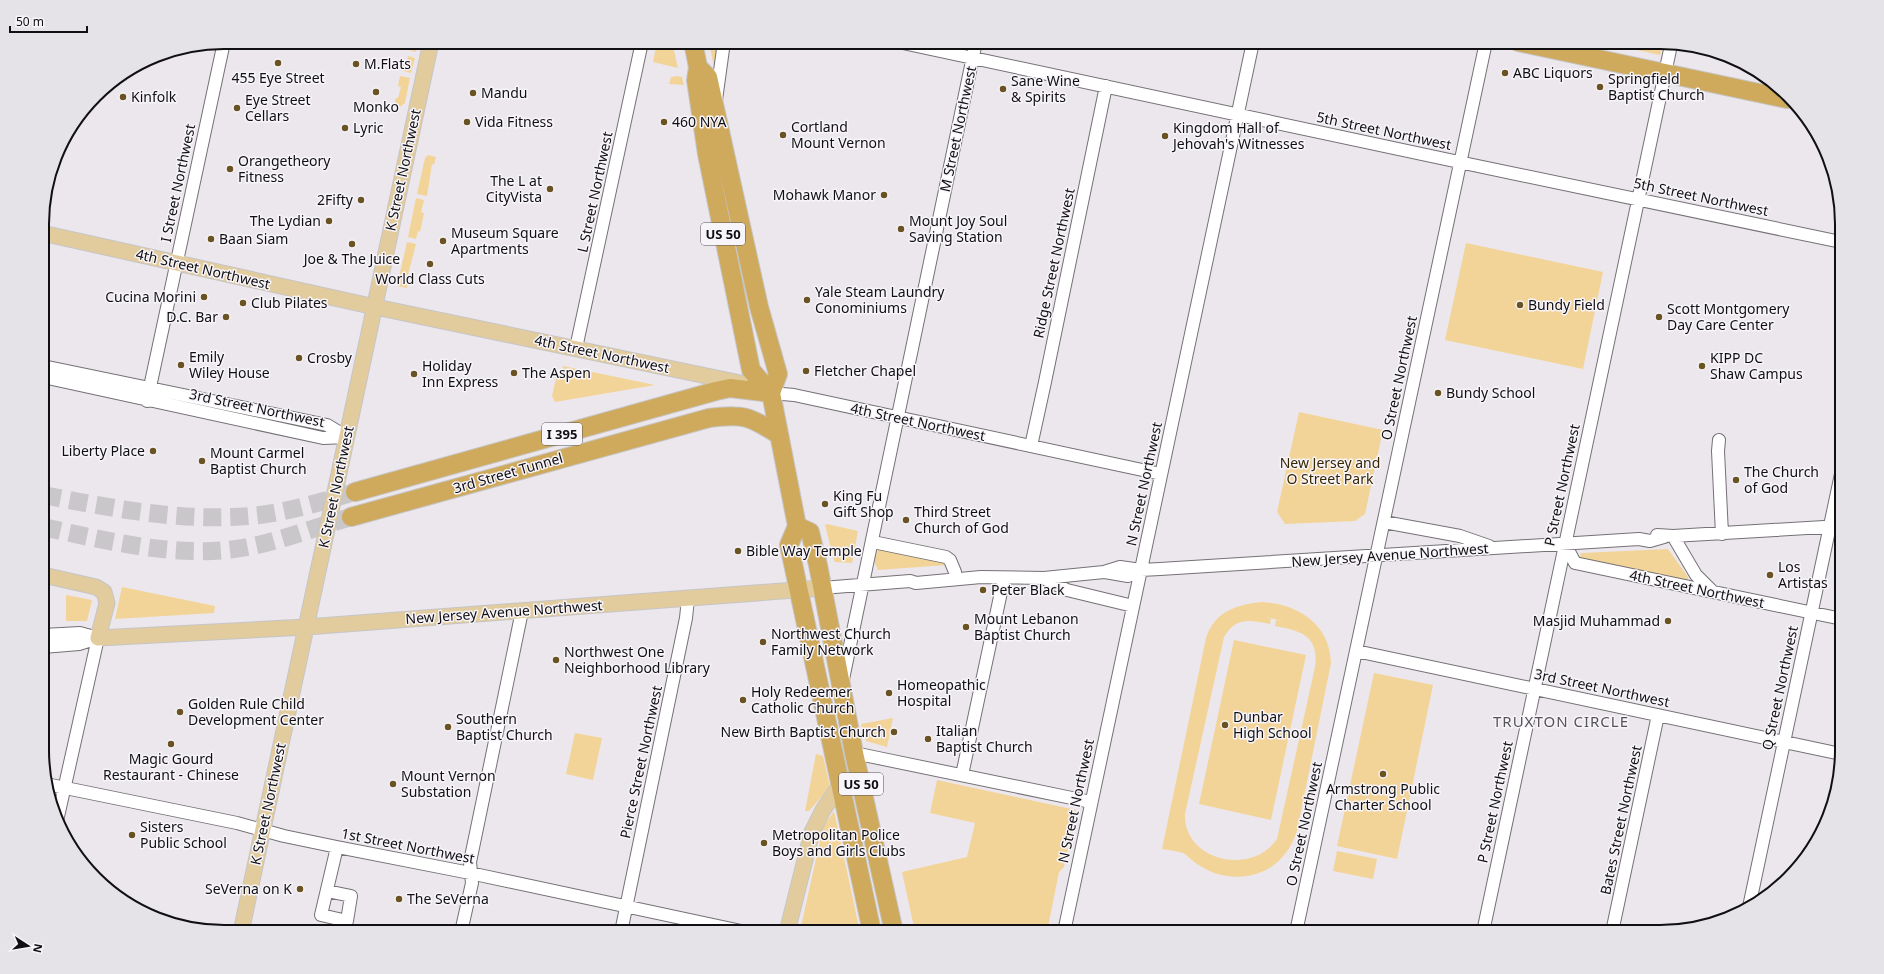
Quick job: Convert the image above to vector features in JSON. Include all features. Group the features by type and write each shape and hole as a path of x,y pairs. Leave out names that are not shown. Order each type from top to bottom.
{"highway":[{"name":"US 50","path":"694,49 698,67 696,80 707,154 751,370 771,393 778,374 759,307 708,77 698,67"},
{"path":"1551,49 1782,98"},
{"name":"3rd Street Tunnel","path":"355,492 730,388 771,393"},
{"path":"771,393 797,526"},
{"name":"3rd Street Tunnel","path":"351,517 709,418 736,415 745,417 757,421 779,435"},
{"name":"US 50","path":"870,925 789,545 797,526 810,532 842,686 854,753 892,925"}],"main road":[{"name":"K Street Northwest","path":"243,925 429,49"},
{"name":"4th Street Northwest","path":"49,235 374,306 744,384 771,393"},
{"path":"49,576 96,587 104,592 107,600 98,638"},
{"name":"New Jersey Avenue Northwest","path":"98,638 306,627 688,600 822,588"},
{"path":"790,925 812,832 823,810 840,786"}],"street":[{"name":"I Street Northwest","path":"147,400 222,49"},
{"name":"L Street Northwest","path":"576,348 640,49"},
{"path":"715,105 723,49"},
{"name":"5th Street Northwest","path":"931,49 1460,163 1835,241"},
{"name":"M Street Northwest","path":"842,686 975,49"},
{"name":"N Street Northwest","path":"1065,925 1252,49"},
{"name":"O Street Northwest","path":"1297,925 1484,49"},
{"name":"P Street Northwest","path":"1484,925 1670,49"},
{"name":"Ridge Street Northwest","path":"1031,446 1106,86"},
{"name":"3rd Street Northwest","path":"49,367 327,425 347,437"},
{"name":"3rd Street Northwest","path":"49,378 323,438 347,437"},
{"name":"4th Street Northwest","path":"771,393 794,395 1161,474"},
{"path":"1719,440 1718,451 1722,534"},
{"path":"1384,522 1460,536 1496,548"},
{"name":"New Jersey Avenue Northwest","path":"822,588 864,583 910,581 916,583 976,578 1044,578 1104,572 1128,576 1141,570 1638,539 1650,541 1668,537 1835,526"},
{"name":"Q Street Northwest","path":"1751,899 1812,613 1835,530"},
{"path":"1668,537 1697,576 1712,592"},
{"path":"873,542 946,557 950,560 955,572"},
{"name":"4th Street Northwest","path":"1565,544 1575,564 1835,618"},
{"name":"New Jersey Avenue Northwest","path":"910,581 914,576 996,570 1036,575 1044,578"},
{"path":"962,775 1004,578"},
{"path":"1044,578 1067,590 1133,606"},
{"name":"Pierce Street Northwest","path":"623,925 686,618 688,600"},
{"path":"463,925 472,883 470,862 522,611"},
{"name":"New Jersey Avenue Northwest","path":"49,635 80,633 98,638"},
{"path":"59,810 98,638"},
{"name":"New Jersey Avenue Northwest","path":"49,646 79,644 98,638"},
{"name":"3rd Street Northwest","path":"1356,651 1835,753"},
{"name":"Bates Street Northwest","path":"1613,925 1658,715"},
{"path":"854,753 1091,802"},
{"name":"1st Street Northwest","path":"52,785 237,823 337,847 470,873 714,925"},
{"path":"327,891 337,847"}],"green space":[{"path":"409,49 417,49 416,52"},
{"path":"656,49 674,49 678,68 653,62"},
{"path":"710,49 719,49 716,77"},
{"path":"1632,49 1662,49 1660,55"},
{"path":"408,56 415,58 411,73 401,70 403,64 406,65"},
{"path":"400,76 410,78 405,103 400,107 394,105 401,87 398,86"},
{"path":"671,77 682,77 684,85 669,84"},
{"path":"428,155 436,157 434,165 432,164 427,196 417,194 425,158"},
{"path":"416,198 424,200 421,212 424,213 420,232 418,231 416,239 408,237"},
{"path":"407,242 416,244 407,278 409,279 407,288 397,286"},
{"name":"Bundy Field","path":"1466,243 1603,272 1583,369 1445,340"},
{"path":"563,366 655,385 555,402 552,396 557,374 562,374"},
{"name":"New Jersey and O Street Park","path":"1299,412 1383,430 1365,514 1355,521 1285,524 1277,512"},
{"path":"827,524 858,531 852,563 835,562 825,525"},
{"path":"878,549 946,561 947,565 878,570 874,561"},
{"path":"1668,549 1688,577 1688,581 1580,558 1581,553"},
{"path":"122,587 215,606 214,613 115,619"},
{"path":"66,595 92,600 87,621 66,621"},
{"path":"1262,602 1288,607 1310,619 1325,637 1331,663 1297,831 1292,844 1275,864 1265,870 1254,875 1241,877 1228,876 1214,873 1206,869 1195,863 1183,853 1162,849 1206,638 1215,621 1228,611 1244,605","holes":["1266,617 1286,622 1276,620 1275,626 1293,630 1306,636 1311,641 1314,648 1315,667 1277,839 1266,851 1251,858 1236,860 1220,858 1206,852 1195,843 1187,830 1185,814 1224,637 1233,626 1238,623 1249,621 1270,624 1271,619"]},
{"path":"1234,640 1306,655 1271,820 1199,804"},
{"path":"1374,673 1433,685 1397,859 1337,846"},
{"path":"893,718 887,747 866,741 861,724"},
{"path":"575,733 602,738 593,780 566,774"},
{"path":"816,754 823,756 830,787 809,811 805,811"},
{"path":"937,780 1076,810 1064,867 1059,872 1048,925 913,925 902,872 967,857 975,823 930,813"},
{"path":"834,811 858,925 801,925 823,827"},
{"path":"1337,851 1377,859 1373,879 1333,871"}],"tunnel":[{"path":"49,496 124,510 178,516 233,517 284,511 355,492"},
{"path":"49,528 127,544 169,550 212,551 230,550 265,543 351,517"}],"place":[{"name":"455 Eye Street","path":"278,63"},
{"name":"M.Flats","path":"356,64"},
{"name":"ABC Liquors","path":"1505,73"},
{"name":"Springfield Baptist Church","path":"1600,87"},
{"name":"Sane Wine & Spirits","path":"1003,89"},
{"name":"Monko","path":"376,92"},
{"name":"Mandu","path":"473,93"},
{"name":"Kinfolk","path":"123,97"},
{"name":"Eye Street Cellars","path":"237,108"},
{"name":"Vida Fitness","path":"467,122"},
{"name":"460 NYA","path":"664,122"},
{"name":"Lyric","path":"345,128"},
{"name":"Cortland Mount Vernon","path":"783,135"},
{"name":"Kingdom Hall of Jehovah's Witnesses","path":"1165,136"},
{"name":"Orangetheory Fitness","path":"230,169"},
{"name":"The L at CityVista","path":"550,189"},
{"name":"Mohawk Manor","path":"884,195"},
{"name":"2Fifty","path":"361,200"},
{"name":"The Lydian","path":"329,221"},
{"name":"Mount Joy Soul Saving Station","path":"901,229"},
{"name":"Baan Siam","path":"211,239"},
{"name":"Museum Square Apartments","path":"443,241"},
{"name":"Joe & The Juice","path":"352,244"},
{"name":"World Class Cuts","path":"430,264"},
{"name":"Cucina Morini","path":"204,297"},
{"name":"Yale Steam Laundry Conominiums","path":"807,300"},
{"name":"Club Pilates","path":"243,303"},
{"name":"Bundy Field","path":"1520,305"},
{"name":"D.C. Bar","path":"226,317"},
{"name":"Scott Montgomery Day Care Center","path":"1659,317"},
{"name":"Crosby","path":"299,358"},
{"name":"Emily Wiley House","path":"181,365"},
{"name":"KIPP DC Shaw Campus","path":"1702,366"},
{"name":"Fletcher Chapel","path":"806,371"},
{"name":"The Aspen","path":"514,373"},
{"name":"Holiday Inn Express","path":"414,374"},
{"name":"Bundy School","path":"1438,393"},
{"name":"Liberty Place","path":"153,451"},
{"name":"Mount Carmel Baptist Church","path":"202,461"},
{"name":"The Church of God","path":"1736,480"},
{"name":"King Fu Gift Shop","path":"825,504"},
{"name":"Third Street Church of God","path":"906,520"},
{"name":"Bible Way Temple","path":"738,551"},
{"name":"Los Artistas","path":"1770,575"},
{"name":"Peter Black","path":"983,590"},
{"name":"Masjid Muhammad","path":"1668,621"},
{"name":"Mount Lebanon Baptist Church","path":"966,627"},
{"name":"Northwest Church Family Network","path":"763,642"},
{"name":"Northwest One Neighborhood Library","path":"556,660"},
{"name":"Homeopathic Hospital","path":"889,693"},
{"name":"Holy Redeemer Catholic Church","path":"743,700"},
{"name":"Golden Rule Child Development Center","path":"180,712"},
{"name":"Dunbar High School","path":"1225,725"},
{"name":"Southern Baptist Church","path":"448,727"},
{"name":"New Birth Baptist Church","path":"894,732"},
{"name":"Italian Baptist Church","path":"928,739"},
{"name":"Magic Gourd Restaurant - Chinese","path":"171,744"},
{"name":"Armstrong Public Charter School","path":"1383,774"},
{"name":"Mount Vernon Substation","path":"393,784"},
{"name":"Sisters Public School","path":"132,835"},
{"name":"Metropolitan Police Boys and Girls Clubs","path":"764,843"},
{"name":"SeVerna on K","path":"300,889"},
{"name":"The SeVerna","path":"399,899"}],"district":[{"name":"TRUXTON CIRCLE","path":"1561,722"}]}
